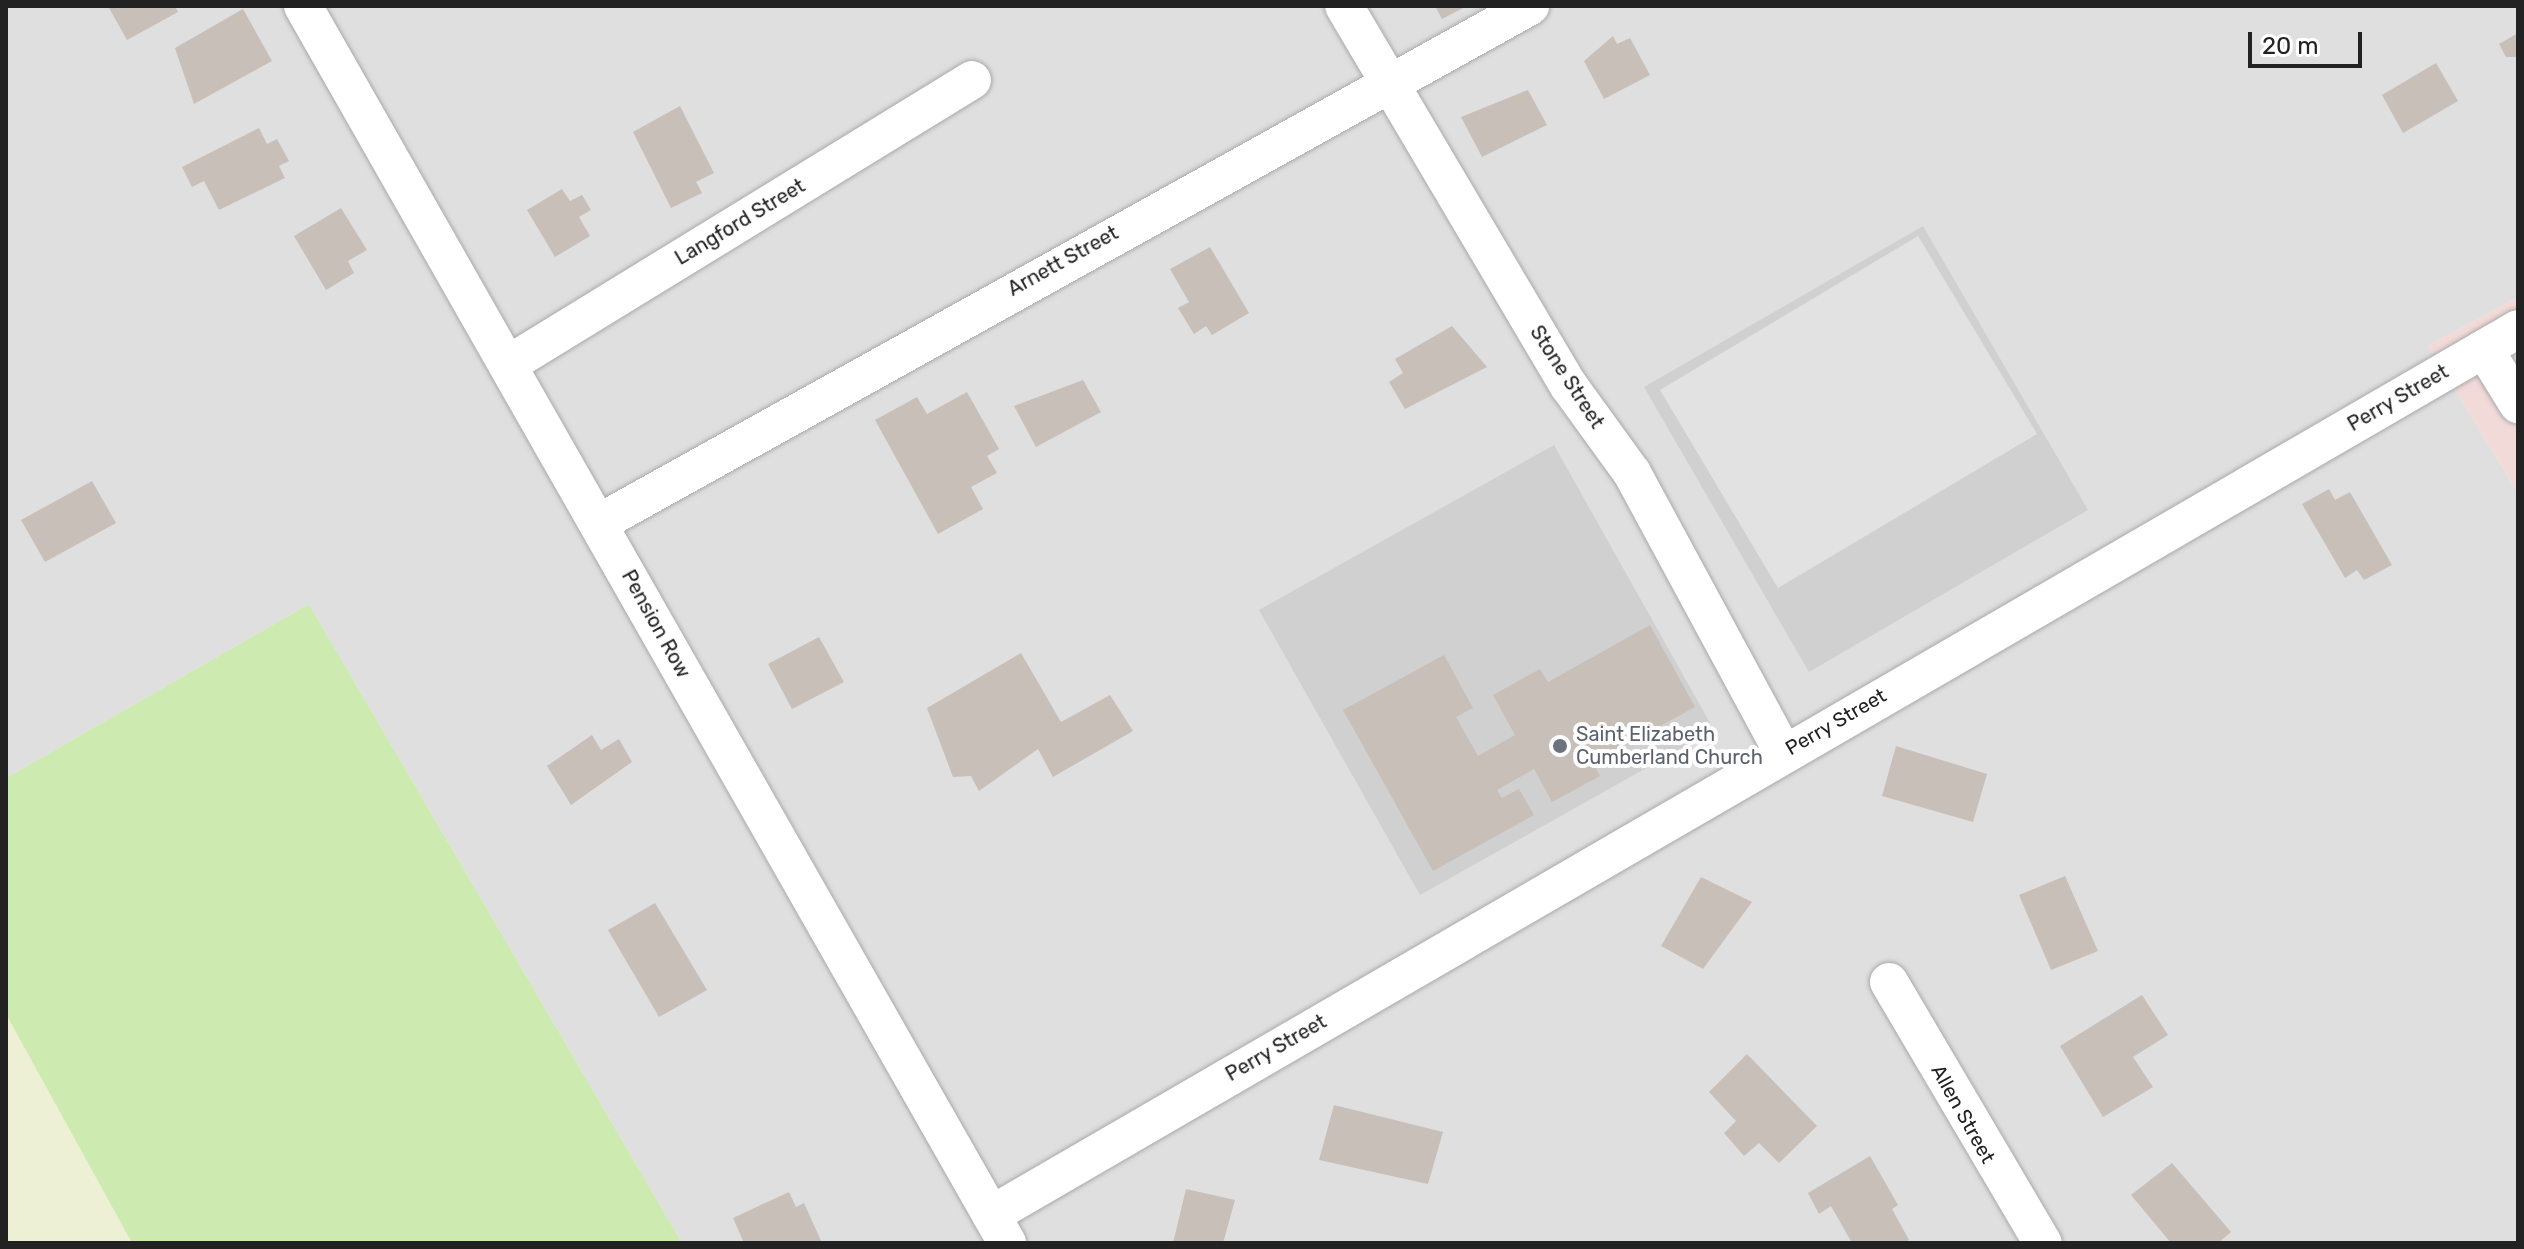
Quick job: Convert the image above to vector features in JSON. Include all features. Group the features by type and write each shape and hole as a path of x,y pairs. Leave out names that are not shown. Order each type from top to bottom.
{"street":[{"name":"Pension Row","path":"303,6 999,1229"},
{"name":"Stone Street","path":"1344,6 1569,386 1632,473 1783,752"},
{"name":"Arnett Street","path":"599,523 1530,6"},
{"name":"Langford Street","path":"509,364 972,80"},
{"name":"Perry Street","path":"999,1229 1783,752 2518,329"},
{"path":"2484,349 2518,404"},
{"name":"Allen Street","path":"1889,982 2043,1243"}],"shaded area":[{"path":"6,6 2518,6 2518,297 2428,346 2518,493 2518,1243 682,1243 309,604 6,778"},
{"path":"1923,226 2088,510 1809,672 1644,387"},
{"path":"1918,236 2037,434 1778,588 1660,390"},
{"path":"2518,297 2518,493 2428,346"},
{"path":"1554,445 1714,730 1420,895 1259,610"}],"green space":[{"path":"309,604 682,1243 132,1243 6,1014 6,778"},
{"path":"6,1014 15,1029 132,1243 6,1243"}],"building":[{"path":"108,6 175,6 178,12 127,40"},
{"path":"1435,6 1467,6 1442,19"},
{"path":"243,9 272,61 194,104 175,48"},
{"path":"2518,33 2518,57 2506,57 2499,44"},
{"path":"1613,36 1617,44 1630,38 1650,75 1604,99 1584,61"},
{"path":"2436,63 2458,101 2403,133 2382,95"},
{"path":"1528,90 1547,125 1482,157 1461,117"},
{"path":"680,106 714,173 696,182 702,193 671,208 633,132"},
{"path":"259,128 267,144 277,139 289,161 279,166 285,178 219,210 204,181 192,187 182,167"},
{"path":"562,189 570,201 582,195 591,210 579,217 590,236 555,257 527,210"},
{"path":"341,208 367,250 348,261 354,273 326,290 294,236"},
{"path":"1210,247 1249,313 1212,335 1206,326 1194,334 1178,308 1189,302 1170,269"},
{"path":"1452,326 1487,367 1405,409 1389,382 1403,373 1395,359"},
{"path":"1083,380 1101,412 1036,447 1014,406"},
{"path":"967,392 999,449 987,456 997,473 971,487 983,509 938,534 875,420 917,397 927,414"},
{"path":"92,481 116,523 45,562 21,520"},
{"path":"2329,489 2335,500 2350,492 2392,565 2364,580 2357,570 2345,578 2302,504"},
{"name":"Saint Elizabeth Cumberland Church","path":"1650,625 1695,707 1593,763 1600,776 1552,802 1534,769 1497,790 1502,798 1519,789 1534,815 1433,871 1343,710 1444,655 1473,708 1456,717 1478,756 1515,735 1493,695 1540,669 1548,682"},
{"path":"819,637 844,682 792,709 768,664"},
{"path":"1021,653 1061,722 1110,695 1133,731 1053,777 1038,749 979,791 971,776 953,777 927,708"},
{"path":"592,735 601,750 619,739 632,762 571,805 547,766"},
{"path":"1896,746 1987,774 1973,822 1882,796"},
{"path":"2065,876 2098,951 2051,970 2019,895"},
{"path":"1701,877 1752,902 1703,969 1661,946"},
{"path":"655,903 707,990 659,1017 608,930"},
{"path":"2142,995 2168,1035 2133,1057 2153,1087 2103,1117 2060,1046"},
{"path":"1747,1054 1817,1126 1779,1163 1759,1143 1744,1156 1724,1133 1736,1121 1709,1092"},
{"path":"1334,1105 1443,1132 1428,1184 1319,1160"},
{"path":"1870,1156 1898,1205 1892,1209 1909,1240 1903,1243 1852,1243 1831,1206 1819,1214 1808,1193"},
{"path":"2172,1163 2231,1232 2218,1243 2171,1243 2131,1195"},
{"path":"1186,1189 1235,1200 1223,1243 1173,1243"},
{"path":"789,1192 796,1207 804,1203 822,1243 744,1243 733,1218"}],"place":[{"name":"Saint Elizabeth Cumberland Church","path":"1560,746"}]}
